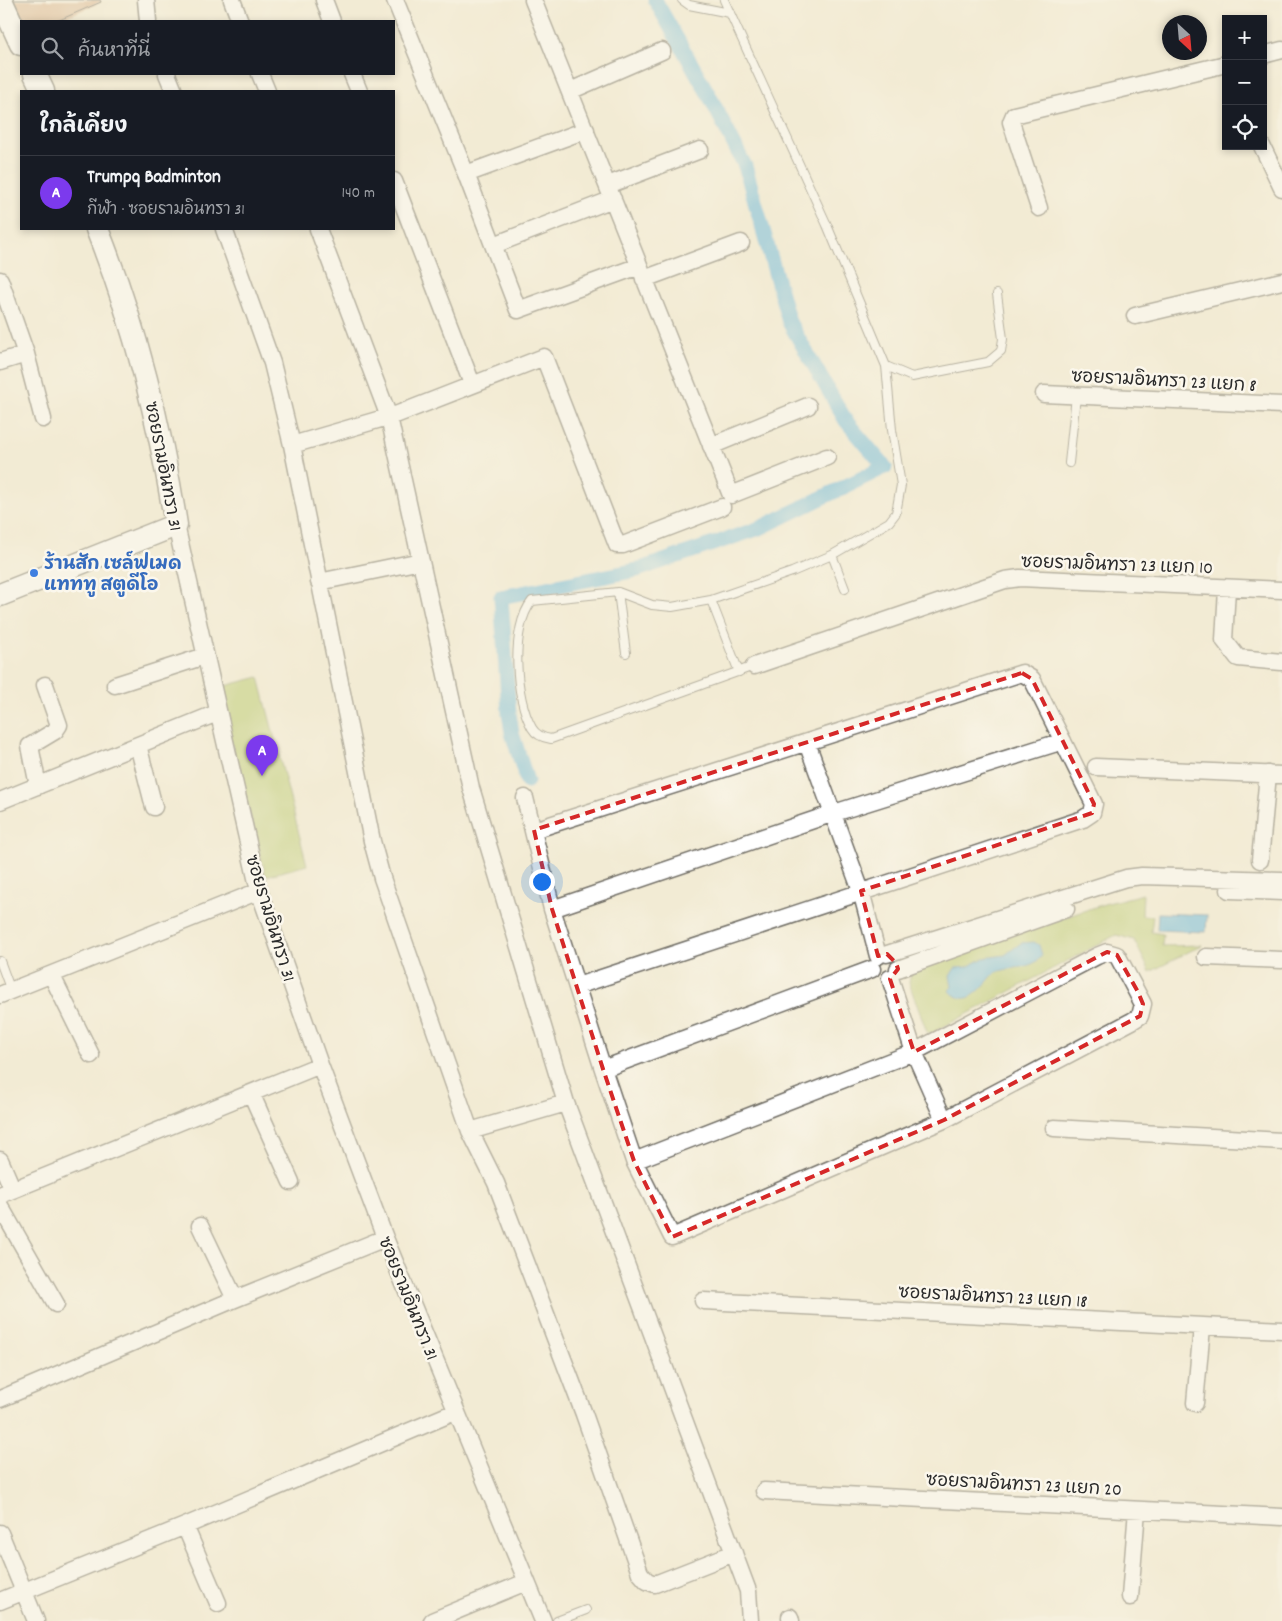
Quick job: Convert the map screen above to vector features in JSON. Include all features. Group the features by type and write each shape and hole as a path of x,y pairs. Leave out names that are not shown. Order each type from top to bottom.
{"street":[{"path":"1,0 20,42"},
{"path":"146,0 148,20"},
{"path":"232,0 240,20"},
{"path":"324,0 332,20"},
{"path":"395,0 494,244 518,310 741,243"},
{"path":"533,0 731,495 827,457"},
{"path":"1267,54 1282,50"},
{"path":"570,92 662,51"},
{"path":"1039,208 1011,122 1014,115 1222,67"},
{"path":"35,75 43,90"},
{"path":"167,75 174,90"},
{"path":"260,75 267,90"},
{"path":"352,75 359,90"},
{"path":"466,174 586,130"},
{"path":"494,244 700,150"},
{"path":"1264,150 1282,188"},
{"path":"395,185 472,384"},
{"name":"ซอยรามอินทรา 31","path":"97,230 142,362 168,473 176,524 258,891 320,1065 385,1238 455,1412 543,1621"},
{"path":"224,230 272,362 292,445 382,878 470,1131 496,1183 587,1422 640,1573 647,1581 655,1584 734,1553"},
{"path":"318,230 389,417 471,788 566,1102 750,1598 750,1621"},
{"path":"0,280 26,354 44,419"},
{"path":"1135,316 1282,281"},
{"path":"0,362 26,354"},
{"path":"292,445 389,417 544,356 617,545 623,545 722,507"},
{"name":"ซอยรามอินทรา 23 แยก 8","path":"1044,394 1282,405"},
{"path":"711,446 808,406"},
{"path":"0,595 176,524"},
{"path":"319,582 421,561"},
{"name":"ซอยรามอินทรา 23 แยก 10","path":"746,669 1005,580 1020,578 1282,590"},
{"path":"1227,588 1224,640 1230,650 1238,658 1282,662"},
{"path":"115,685 205,656"},
{"path":"534,830 807,744 1022,673 1032,679 1094,804 1092,813 1083,819 577,986"},
{"path":"38,786 30,746 55,731 59,725 45,685"},
{"path":"0,801 218,713"},
{"path":"552,909 834,812 1063,741"},
{"path":"807,744 834,812 861,891 879,960 877,977 894,973 1126,890 1160,886 1282,892"},
{"path":"138,745 154,807"},
{"path":"1096,767 1275,775 1260,860"},
{"path":"525,798 552,909 603,1069 634,1161 672,1237 944,1120 1140,1016 1143,1004 1117,955 1107,952 914,1052 634,1161"},
{"path":"603,1069 879,960 1126,878 1142,876 1282,880"},
{"path":"5,993 52,976 258,891"},
{"path":"1206,957 1282,960"},
{"path":"879,960 893,958 894,973 914,1052 944,1120"},
{"path":"52,976 91,1055"},
{"path":"0,1160 6,1192 320,1065"},
{"path":"251,1093 291,1182"},
{"path":"470,1131 566,1102"},
{"path":"1054,1128 1282,1141"},
{"path":"0,1206 56,1304"},
{"path":"200,1226 235,1299"},
{"path":"0,1399 235,1299 385,1238"},
{"name":"ซอยรามอินทรา 23 แยก 18","path":"703,1301 1282,1330"},
{"path":"1195,1403 1202,1327"},
{"path":"0,1601 185,1526 455,1412"},
{"name":"ซอยรามอินทรา 23 แยก 20","path":"764,1491 1282,1517"},
{"path":"1130,1597 1137,1510"},
{"path":"185,1526 218,1603"},
{"path":"0,1533 36,1621"},
{"path":"432,1621 526,1582"}],"lane":[{"path":"682,0 689,6 730,13"},
{"path":"711,600 746,669 562,737 551,739 541,737 532,729 521,692 516,646 525,609 532,601 618,592 652,605 672,607 711,600 792,572 832,555 889,522 896,513 901,485 901,472 892,430 886,366 827,225 724,0"},
{"path":"886,366 912,377 988,362 1001,351 1003,339 997,294"},
{"path":"1069,463 1076,396"},
{"path":"832,555 845,589"},
{"path":"618,592 626,653"},
{"path":"0,961 5,993"},
{"path":"557,1621 586,1610"}],"highlighted area":[{"path":"1022,673 1032,679 1094,804 1092,813 861,891 878,956 887,954 896,963 898,969 890,979 914,1052 1107,952 1117,955 1143,1004 1140,1016 944,1120 672,1237 634,1161 552,909 534,830"}],"green space":[{"path":"259,677 307,865 266,876 217,688"},
{"path":"1143,894 1142,915 1153,916 1151,932 1163,934 1162,946 1202,945 1150,972 1134,940 1116,935 928,1035 909,983 912,969 1104,904"}],"water":[{"path":"1158,913 1207,915 1206,932 1157,930"},
{"path":"1034,942 1039,945 1042,955 1034,963 995,973 975,994 969,997 956,996 949,990 952,987 950,976 955,968 967,967 984,958 1005,955 1021,943"}],"building":[{"path":"12,0 100,0 101,2 59,20 22,20"}],"waterway":[{"path":"527,781 512,733 509,713 501,597 637,570 760,528 885,467 846,421 789,322 745,166 709,95 655,0"}],"place":[{"name":"ร้านสัก เซล์ฟเมด แทททู สตูดีโอ","path":"34,573"},
{"name":"Trumpq Badminton","path":"262,776"}]}
